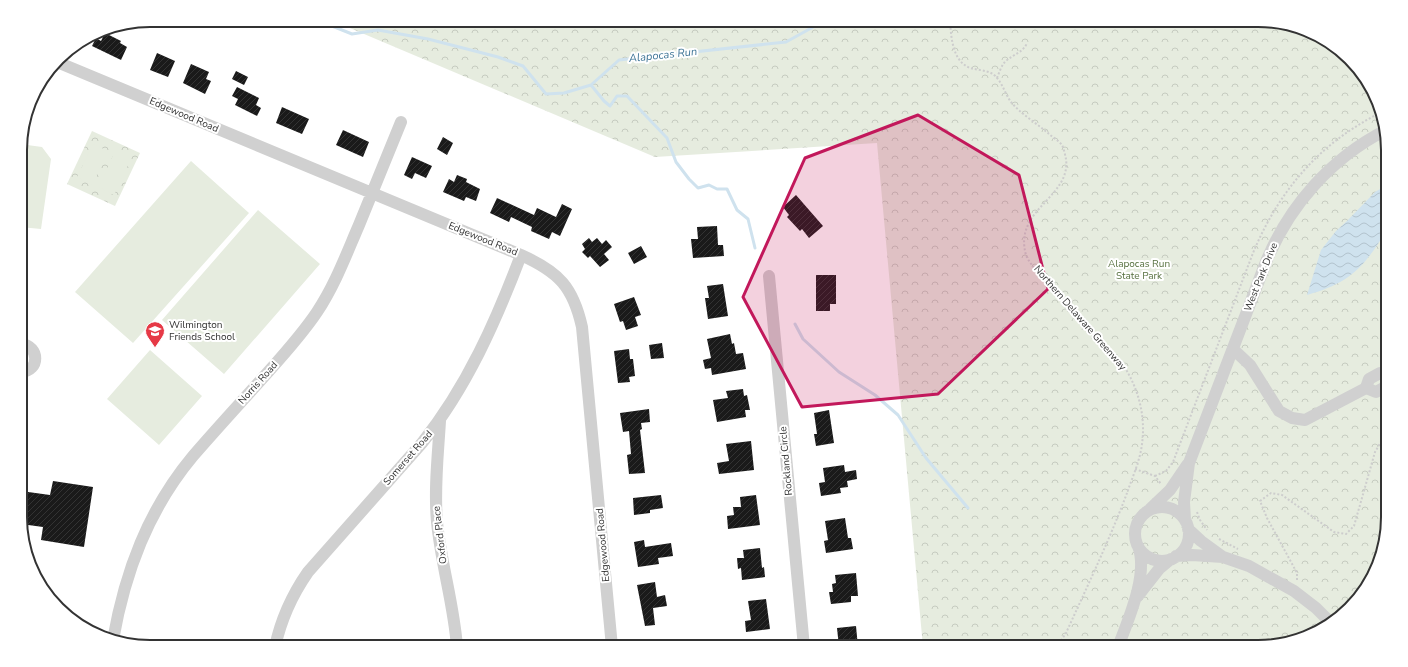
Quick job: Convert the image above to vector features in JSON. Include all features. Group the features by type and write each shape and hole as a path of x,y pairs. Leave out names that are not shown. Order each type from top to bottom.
{"street":[{"name":"Edgewood Road","path":"62,64 538,262 548,269 566,287 573,298 581,322 611,640"},
{"name":"Norris Road","path":"114,634 122,596 131,564 160,503 192,457 291,345 317,313 343,265 401,122"},
{"name":"West Park Drive","path":"1186,524 1184,502 1189,463 1272,248 1287,220 1314,185 1327,171 1358,146 1380,133"},
{"name":"Somerset Road","path":"277,640 283,620 297,587 321,557 440,421 489,332 522,255"},
{"name":"Rockland Circle","path":"769,276 803,640"},
{"path":"27,346 33,350 35,358 32,367 27,370"},
{"path":"1233,349 1250,365 1279,411 1292,418 1305,420 1366,388 1369,379 1381,373"},
{"path":"1366,388 1376,392 1381,389"},
{"name":"Oxford Place","path":"440,421 436,495 437,521 443,564 454,616 456,640"},
{"name":"West Park Drive","path":"1147,512 1170,490 1189,463"},
{"path":"1121,640 1135,600 1142,564 1141,553 1136,539 1136,529 1140,519 1147,512 1154,508 1167,508 1176,511 1201,541 1223,557"},
{"path":"1135,600 1159,569 1174,558 1186,546 1188,538 1186,524"},
{"path":"1138,546 1145,554 1152,558 1163,560 1192,555 1223,557 1248,566 1294,591 1316,608 1327,619"}],"path":[{"path":"951,27 955,53 961,62 968,67 992,74 997,78 1004,63 1021,51 1027,43"},
{"name":"Northern Delaware Greenway","path":"997,78 1011,102 1062,145 1066,163 1065,175 1057,188 1031,218 1027,226 1024,246 1027,257 1034,267 1122,364 1130,375 1139,398 1142,411 1142,445 1114,529 1062,640"},
{"path":"1291,578 1297,581 1297,573 1267,518 1260,501 1271,493 1282,495 1334,532 1346,534 1354,526 1375,452 1381,442"},
{"path":"1135,469 1155,476 1164,487 1170,490"},
{"path":"1196,510 1207,530"},
{"path":"1213,535 1241,551"}],"highlighted area":[{"path":"918,115 1019,175 1048,289 938,394 802,407 743,297 805,158"}],"green space":[{"name":"Alapocas Run State Park","path":"348,27 1266,27 1282,29 1305,36 1320,43 1345,63 1365,88 1377,118 1380,134 1381,517 1377,549 1365,579 1356,592 1333,615 1320,624 1305,631 1282,638 1266,640 922,640 877,143 655,157"},
{"path":"92,131 140,153 115,206 67,184"},
{"path":"93,144 108,151 92,185 77,177"},
{"path":"27,145 42,147 51,159 41,229 27,228"},
{"path":"114,153 130,161 114,195 99,187"},
{"path":"191,161 249,213 133,343 75,292"},
{"path":"258,210 320,264 224,374 162,320"},
{"path":"150,350 202,396 159,445 107,399"}],"water":[{"path":"1381,188 1381,240 1356,271 1348,277 1330,287 1307,295 1321,250 1336,231 1375,192"}],"building":[{"path":"108,35 121,41 120,43 127,47 121,60 92,46 95,40 97,39 101,41 104,36"},
{"path":"157,53 175,61 168,77 150,70"},
{"path":"191,64 209,72 206,79 211,81 205,94 183,83"},
{"path":"236,71 248,77 244,85 232,79"},
{"path":"237,87 259,98 256,105 261,108 257,116 235,105 238,99 232,96"},
{"path":"282,107 309,119 302,134 276,123"},
{"path":"343,130 369,142 363,157 336,145"},
{"path":"443,137 453,143 447,155 437,149"},
{"path":"412,157 432,166 426,178 415,173 412,179 404,175"},
{"path":"457,175 467,179 466,182 480,189 476,201 466,197 464,201 443,192 449,179 454,182"},
{"path":"796,195 823,226 809,238 802,229 800,231 787,217 789,215 783,207"},
{"path":"497,198 534,215 537,208 556,217 562,204 572,209 560,236 552,232 549,239 531,231 532,227 511,217 509,222 490,213"},
{"path":"717,226 718,245 723,245 724,256 693,258 691,239 698,239 697,227"},
{"path":"589,238 592,242 597,238 602,244 606,240 612,247 604,254 609,260 600,267 590,256 588,258 582,252 585,249 582,244"},
{"path":"641,246 647,257 634,264 628,253"},
{"path":"816,275 836,275 836,304 830,304 830,311 816,311"},
{"path":"723,284 728,316 708,319 705,298 709,298 707,286"},
{"path":"634,297 641,315 635,317 638,326 626,330 623,321 620,322 614,304"},
{"path":"730,334 732,344 734,343 736,354 743,353 746,369 712,375 711,368 705,369 703,360 711,358 707,339"},
{"path":"662,343 664,358 651,359 649,345"},
{"path":"629,349 630,359 633,359 635,376 629,377 630,382 618,383 614,351"},
{"path":"743,389 744,396 747,395 750,410 745,410 746,417 717,422 713,400 728,398 726,391"},
{"path":"649,409 650,422 641,423 642,429 640,430 645,473 629,474 627,455 631,454 629,431 623,432 620,413"},
{"path":"829,410 834,443 816,446 814,434 817,434 814,413"},
{"path":"751,441 754,470 719,474 717,463 729,461 726,444"},
{"path":"844,465 845,472 856,470 857,479 847,481 848,487 840,488 841,493 821,496 819,483 825,482 823,468"},
{"path":"53,481 93,487 84,547 41,540 43,527 27,525 27,492 50,495"},
{"path":"661,495 663,508 650,510 650,513 634,515 633,498"},
{"path":"756,495 760,525 728,529 727,516 734,515 733,507 741,507 740,497"},
{"path":"845,518 848,538 851,538 853,549 826,553 824,541 828,540 825,521"},
{"path":"644,540 645,547 671,543 673,556 658,558 659,564 638,567 634,542"},
{"path":"760,548 762,568 764,567 765,577 742,580 741,568 738,569 737,558 744,558 743,550"},
{"path":"856,573 858,596 851,596 851,602 831,604 829,592 833,592 832,584 836,583 835,575"},
{"path":"655,582 657,597 665,595 667,606 653,608 655,625 645,626 637,585"},
{"path":"766,599 770,629 746,632 745,621 751,620 748,601"},
{"path":"856,626 857,640 838,640 837,628"}],"waterway":[{"name":"Alapocas Run","path":"334,27 352,34 378,30 428,39 498,57 523,66 546,94 564,93 591,85 619,60 786,42 813,27"},
{"path":"591,85 610,106 617,96 627,96 667,138 676,162 698,188 709,185 717,189 727,189 737,210 748,219 755,248"},
{"path":"795,324 803,339 839,372 875,395 898,415 926,458 968,508"}],"place":[{"name":"Wilmington Friends School","path":"155,348"}]}
